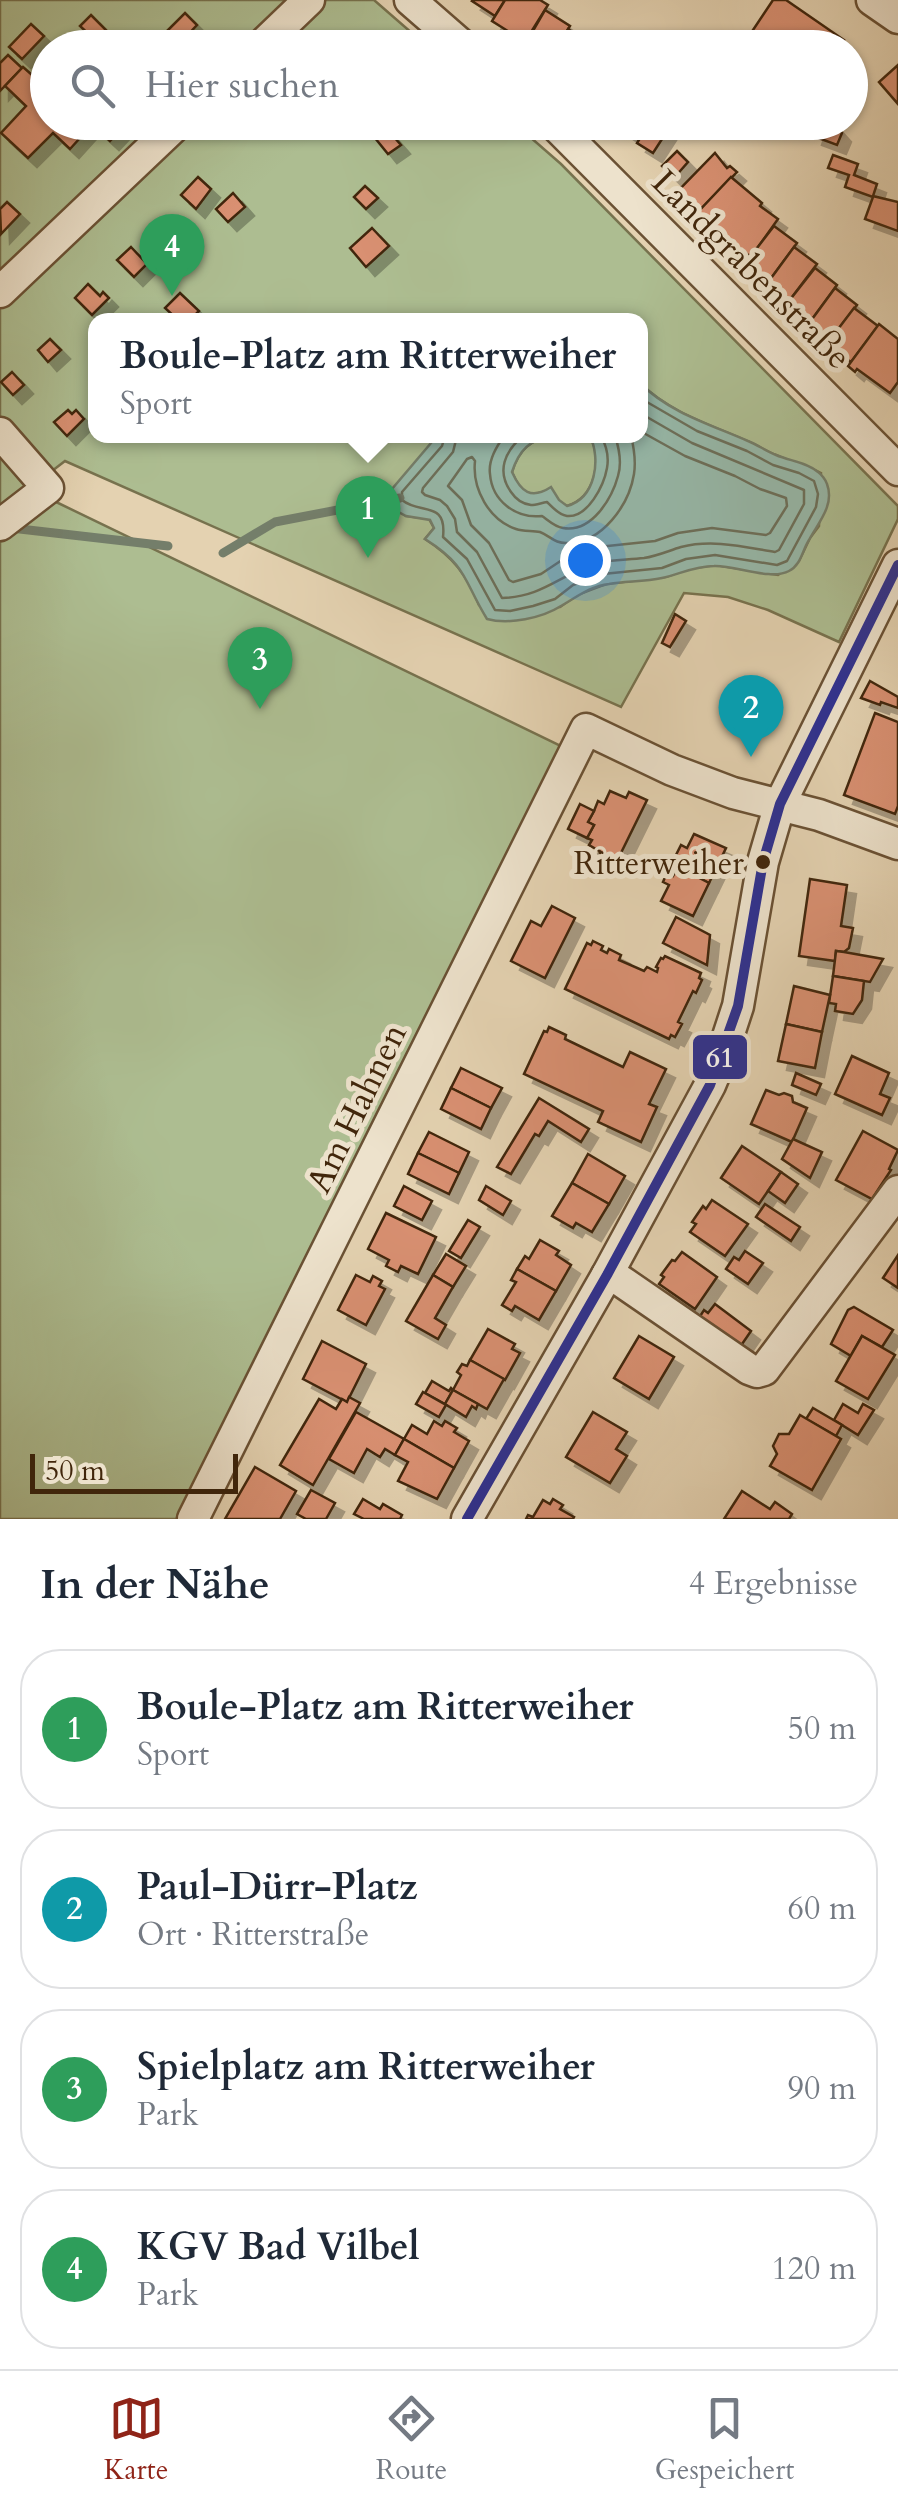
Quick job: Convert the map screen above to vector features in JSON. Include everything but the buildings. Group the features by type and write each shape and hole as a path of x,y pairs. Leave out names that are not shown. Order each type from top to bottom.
{"street":[{"path":"277,30 309,0"},
{"path":"410,0 444,30"},
{"path":"872,0 898,18"},
{"path":"0,292 160,140"},
{"name":"Landgrabenstraße","path":"570,140 898,470"},
{"path":"0,433 48,488 0,525"},
{"path":"468,1519 699,1108 738,1006 763,862 780,804 898,565"},
{"name":"Am Hahnen","path":"192,1519 586,730 733,794 780,804"},
{"path":"780,804 898,844"},
{"path":"607,1274 756,1372 768,1366 895,1201"}],"shaded area":[{"path":"0,0 374,0 408,30 30,30 30,140 533,140 898,506 898,519 839,642 728,597 684,593 621,707 65,461 0,511","holes":["88,313 648,313 648,390 691,417 821,473 819,526 799,561 778,575 715,565 666,577 606,584 577,595 560,607 479,605 458,568 425,539 434,528 429,519 406,516 421,457 432,443 88,443"]},
{"path":"533,443 593,443 596,466 585,495 567,506 543,492 523,491 512,472 526,447"},
{"path":"54,501 561,746 179,1519 0,1519 0,542"}],"water":[{"path":"648,390 678,411 808,466 826,482 829,499 799,561 781,574 707,566 655,579 602,585 553,610 515,621 487,619 457,566 425,539 434,528 430,520 406,516 391,508 392,489 431,443 533,443 518,458 512,472 519,485 532,493 551,487 567,506 584,495 594,477 593,445 648,443"}],"waterway":[{"path":"223,553 275,522 400,498"},
{"path":"11,528 168,546"}],"transit line":[{"name":"61","path":"467,1519 710,1085 738,1006 763,862 780,804 898,565"}],"place":[{"name":"KGV Bad Vilbel","path":"172,296"},
{"name":"Boule-Platz am Ritterweiher","path":"368,558"},
{"name":"Spielplatz am Ritterweiher","path":"260,709"},
{"name":"Paul-Dürr-Platz","path":"751,757"},
{"name":"Ritterweiher","path":"763,862"}]}
